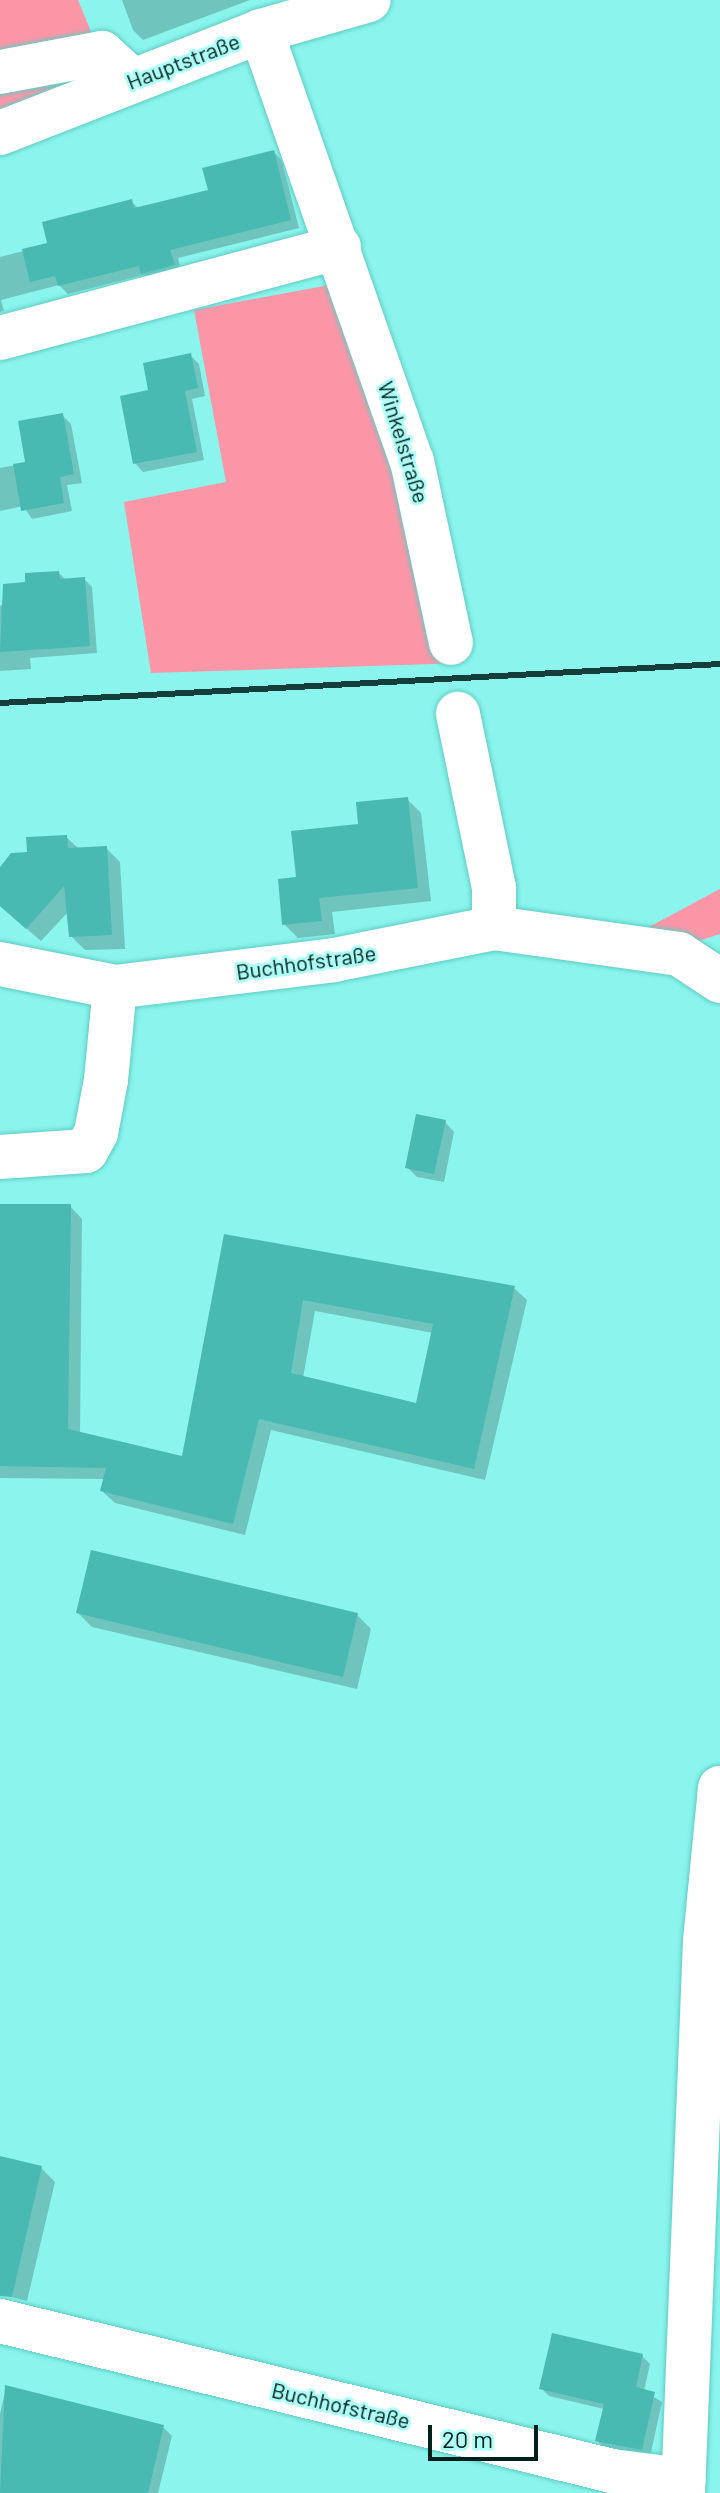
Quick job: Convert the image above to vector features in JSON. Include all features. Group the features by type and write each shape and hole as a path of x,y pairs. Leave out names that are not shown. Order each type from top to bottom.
{"street":[{"name":"Hauptstraße","path":"0,133 261,31 369,0"},
{"name":"Winkelstraße","path":"261,31 339,247 423,498 451,643"},
{"path":"0,72 102,53 132,80"},
{"path":"0,338 339,247"},
{"path":"458,714 494,888 494,928"},
{"name":"Buchhofstraße","path":"0,964 115,987 334,960 494,928 679,954 720,981"},
{"path":"0,1157 86,1151 96,1133 106,1080 115,987"},
{"name":"Buchhofstraße","path":"0,2321 683,2487 705,1941 720,1788"}],"shaded area":[{"path":"0,0 78,0 106,68 0,126"},
{"path":"367,278 455,559 464,663 151,673 124,502 226,482 194,310"},
{"path":"720,889 720,934 689,944 632,936"}],"building":[{"path":"274,150 291,220 170,250 175,265 141,274 139,266 58,286 55,276 30,282 22,249 47,243 42,222 132,199 134,208 208,190 202,168"},
{"path":"191,353 198,388 185,391 197,452 133,464 120,396 148,390 143,363"},
{"path":"63,413 74,474 60,477 64,503 21,511 13,464 25,462 18,421"},
{"path":"59,571 60,579 85,577 90,646 0,652 3,584 25,582 25,573"},
{"path":"408,797 418,888 319,898 322,921 282,925 278,879 296,877 291,831 358,824 356,802"},
{"path":"67,835 68,848 107,846 112,935 69,937 64,886 26,929 0,906 0,867 11,853 27,852 26,837"},
{"path":"416,1114 446,1120 434,1174 405,1168"},
{"path":"0,1204 71,1204 68,1429 182,1456 224,1234 515,1286 474,1469 259,1419 233,1524 100,1491 106,1468 0,1466","holes":["303,1300 433,1324 416,1403 291,1373"]},
{"path":"91,1550 358,1613 343,1677 76,1613"},
{"path":"0,2156 42,2166 12,2297 0,2296"},
{"path":"552,2333 643,2354 636,2387 655,2392 642,2450 595,2441 604,2404 539,2389"},
{"path":"5,2385 164,2425 148,2493 0,2493"}],"railway":[{"path":"0,703 720,664"}]}
